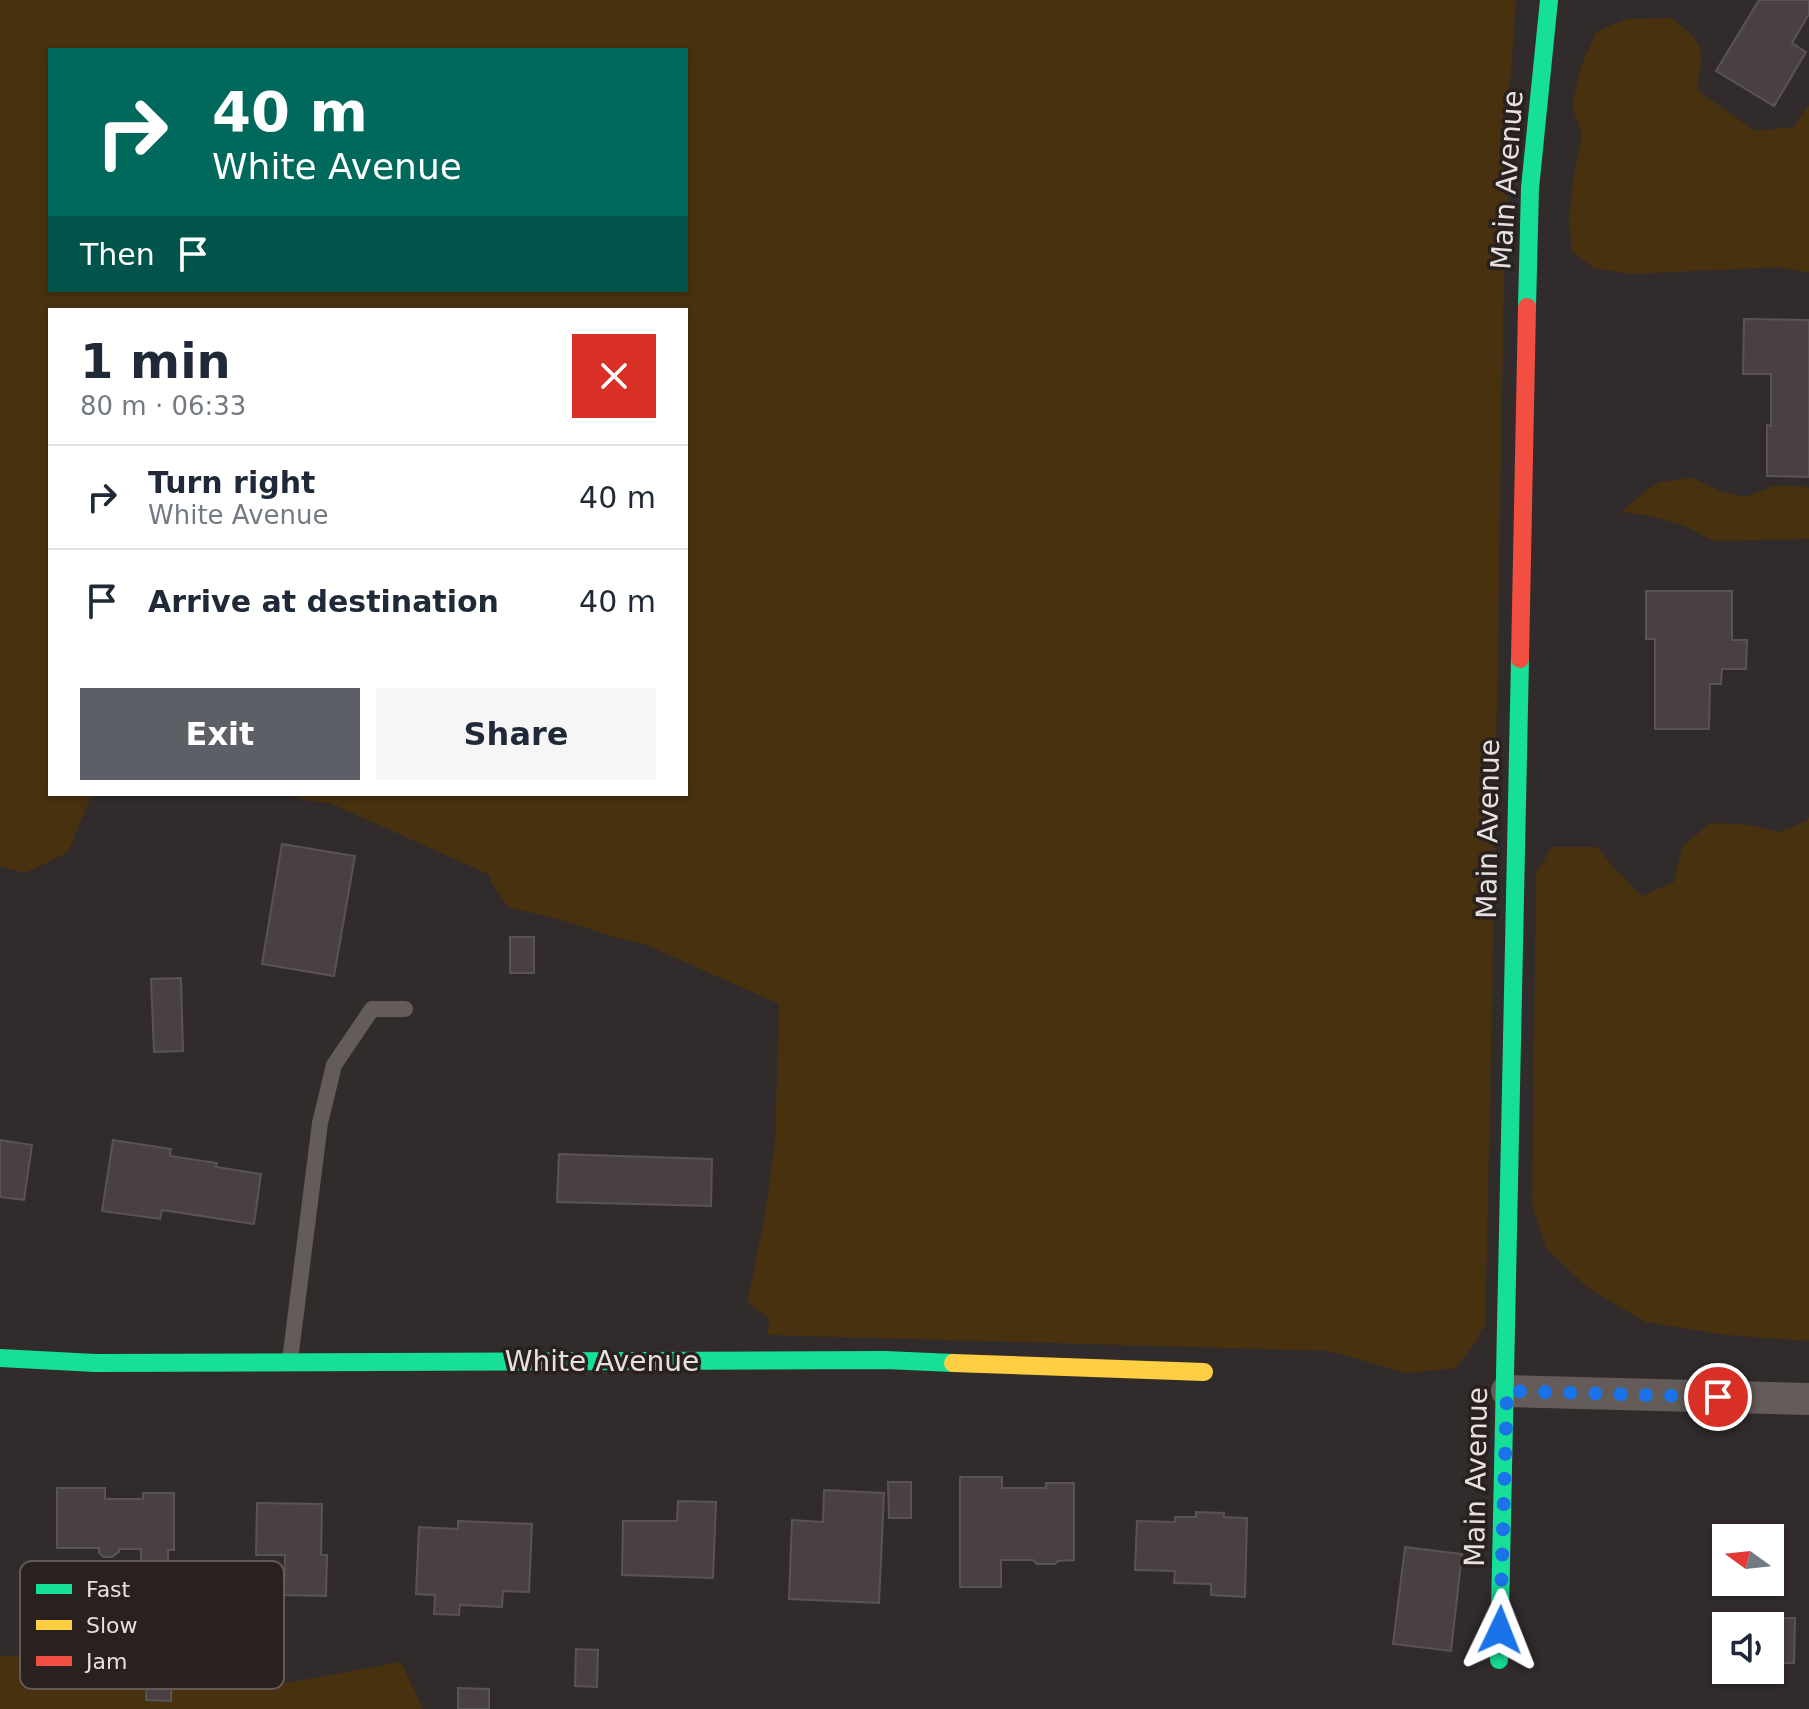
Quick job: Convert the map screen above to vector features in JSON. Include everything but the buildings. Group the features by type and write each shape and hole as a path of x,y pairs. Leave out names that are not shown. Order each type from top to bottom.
{"street":[{"name":"Main Avenue","path":"1499,1660 1530,188 1549,0"},
{"name":"White Avenue","path":"0,1358 95,1363 885,1360 1204,1372"},
{"path":"1507,1391 1809,1399"}],"lane":[{"path":"290,1362 320,1123 334,1065 372,1009 405,1009"}],"shaded area":[{"path":"0,0 1516,0 1504,166 1510,167 1504,273 1485,1326 1456,1368 1404,1373 1331,1351 768,1335 769,1318 747,1303 764,1221 775,1143 779,1004 644,944 508,907 491,882 490,875 330,803 304,800 297,796 688,796 688,308 48,308 48,796 91,796 68,852 25,873 0,866"},
{"path":"1672,18 1692,35 1700,49 1697,90 1755,131 1794,127 1809,105 1809,273 1780,267 1632,274 1594,268 1572,252 1569,221 1582,134 1572,107 1581,66 1597,31 1627,19"},
{"path":"1692,478 1720,491 1744,497 1774,486 1809,488 1809,539 1716,541 1670,522 1621,512 1660,482"},
{"path":"1809,816 1809,1341 1727,1335 1645,1322 1588,1288 1546,1248 1532,1205 1536,873 1552,847 1597,847 1642,896 1674,882 1682,847 1710,823 1750,825 1779,832 1807,821"},
{"path":"0,1655 20,1656 20,1689 284,1689 284,1683 401,1662 423,1709 0,1709"}],"traffic: fast":[{"path":"1527,307 1530,188 1549,0"},
{"path":"1499,1660 1520,659"},
{"path":"0,1358 95,1363 885,1360 953,1363"}],"traffic: slow":[{"path":"953,1363 1204,1372"}],"traffic: jam":[{"path":"1520,659 1527,307"}],"route":[{"path":"1500,1630 1507,1391 1718,1397"}]}
